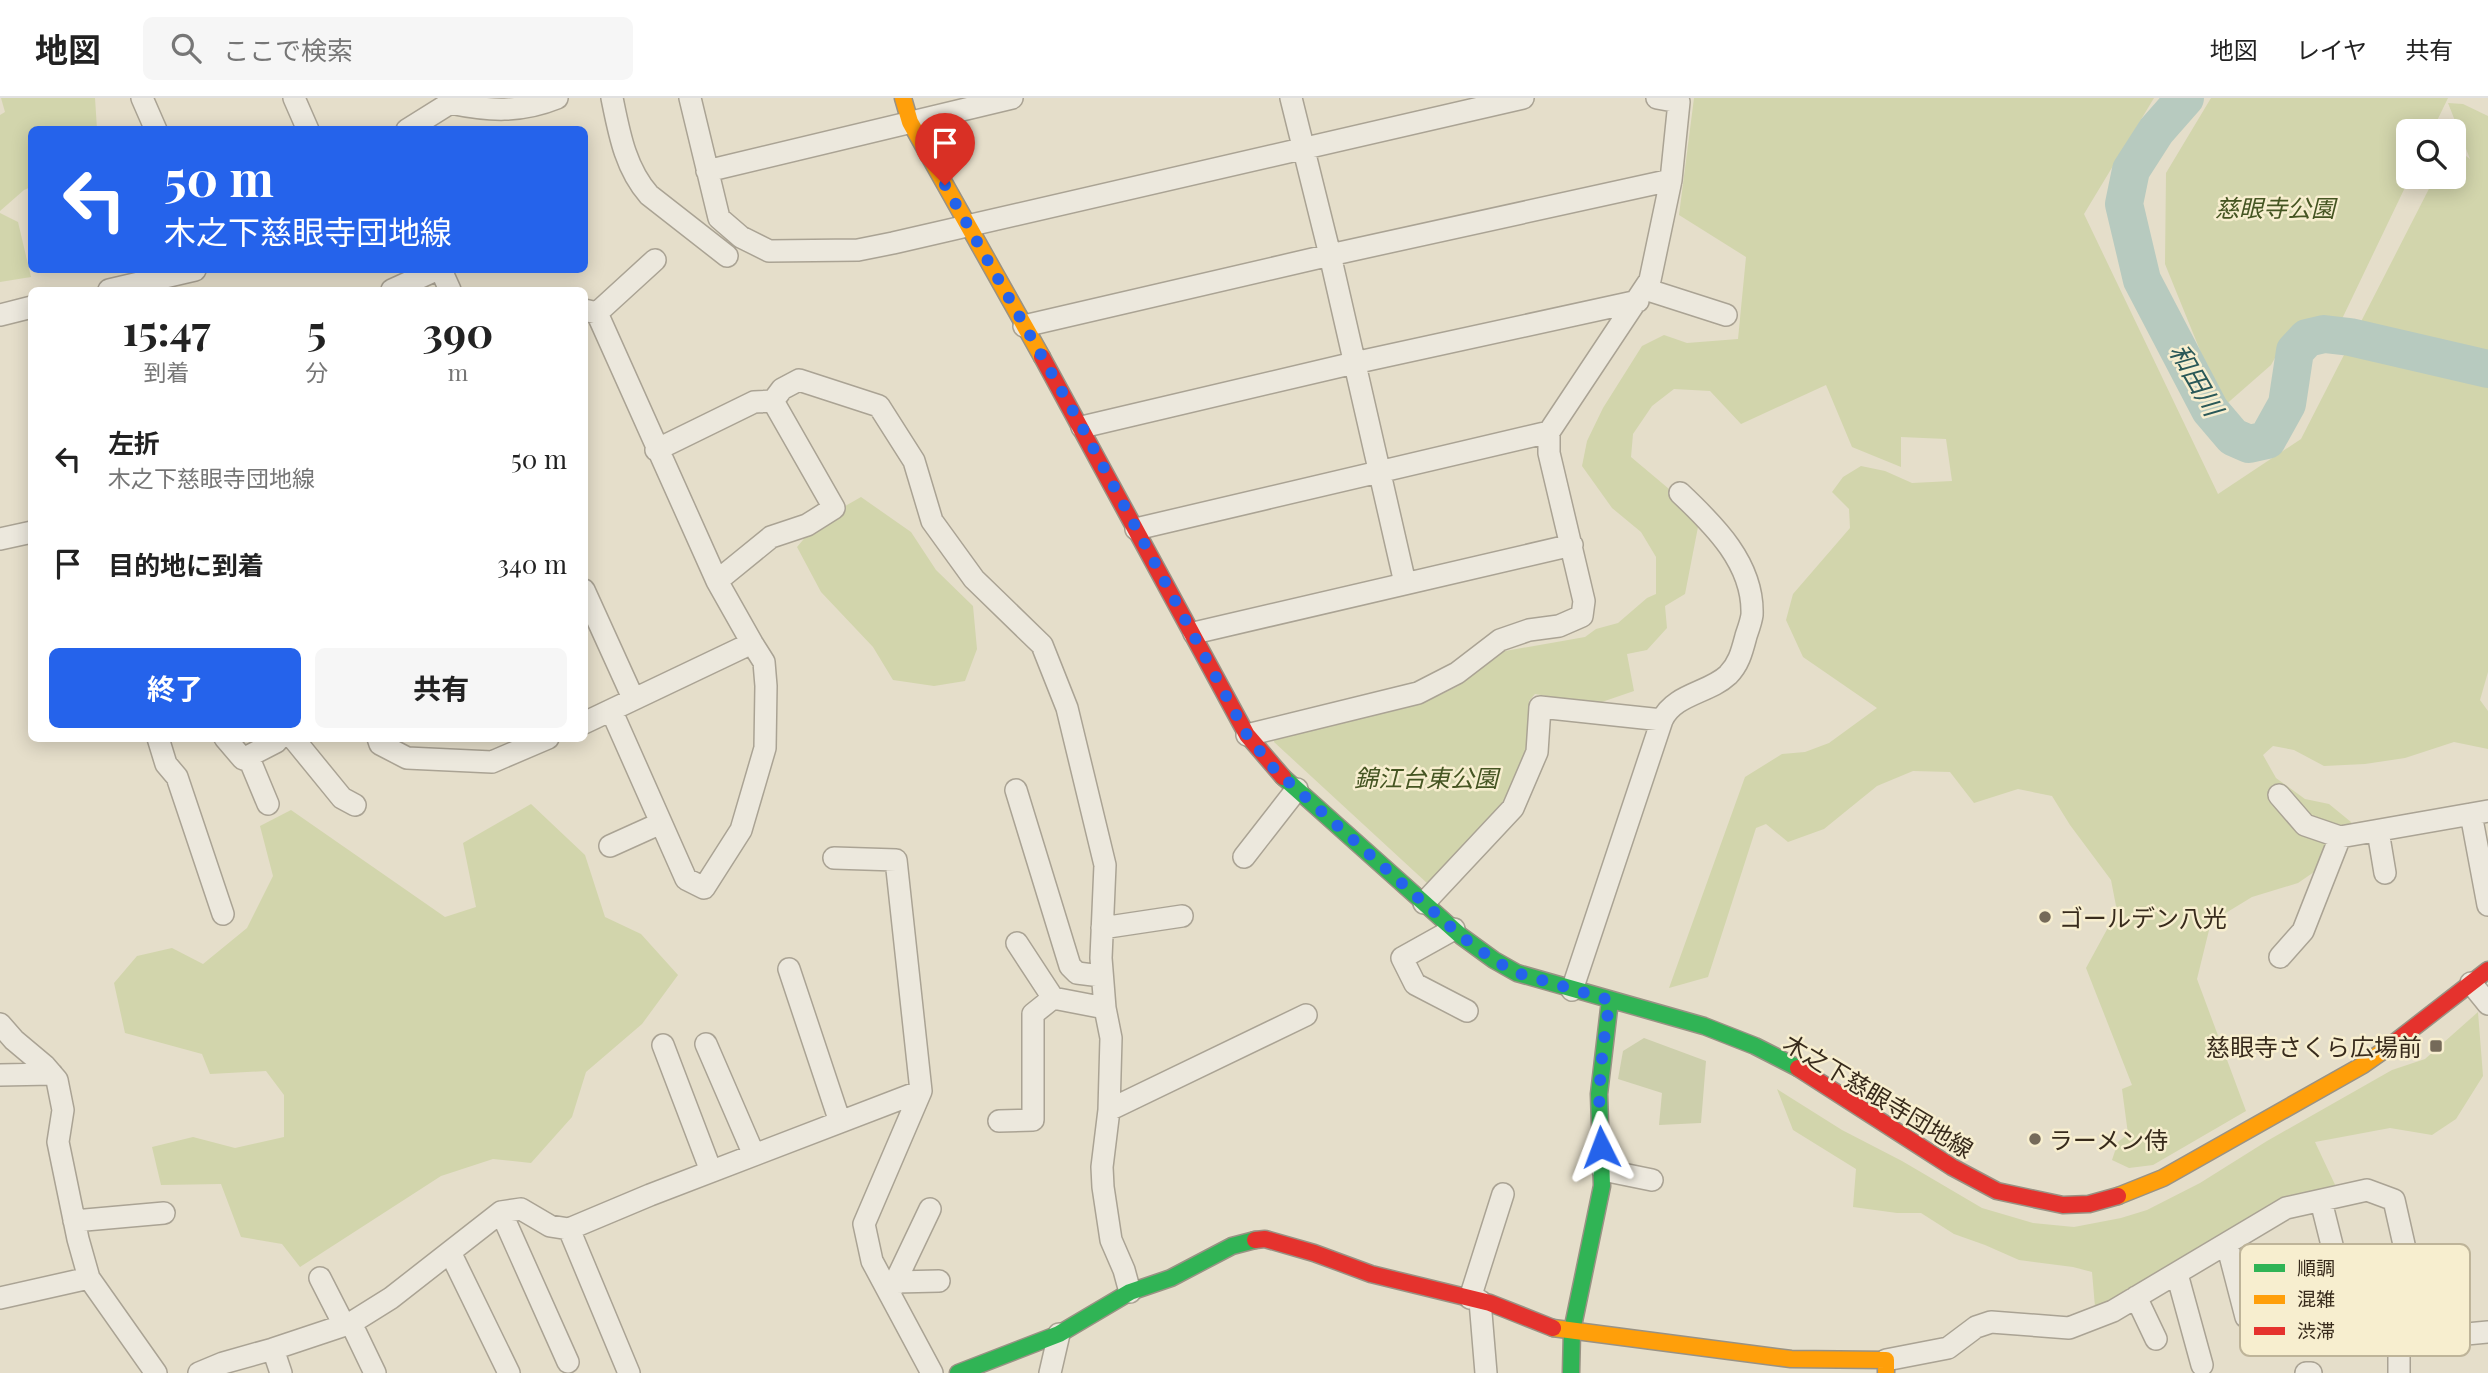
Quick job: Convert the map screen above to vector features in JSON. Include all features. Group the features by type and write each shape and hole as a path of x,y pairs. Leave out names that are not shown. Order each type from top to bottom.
{"street":[{"path":"142,98 154,126"},
{"path":"294,98 306,126"},
{"path":"411,126 434,104 450,103 481,109 557,98"},
{"path":"612,98 629,166 640,184 649,195 727,256"},
{"path":"690,98 719,218 741,237 769,251 858,250 1523,98"},
{"name":"木之下慈眼寺団地線","path":"903,98 910,122 1082,427 1247,735 1275,770 1424,904 1494,960 1517,973 1704,1026 1755,1046 1808,1074 1952,1167 1997,1191 2063,1205 2089,1204 2123,1195 2163,1178 2363,1065 2402,1038 2480,976"},
{"path":"706,171 1012,98"},
{"path":"1291,98 1405,583"},
{"path":"1247,735 1418,692 1457,673 1500,640 1529,630 1559,625 1582,616 1584,601 1549,453 1549,432 1650,280 1671,180 1679,102 1657,98"},
{"path":"1024,326 1671,180"},
{"path":"612,712 686,879 704,888 741,830 765,748 764,662 717,581 591,312 655,260"},
{"path":"141,287 173,284 190,273"},
{"path":"399,287 431,273"},
{"path":"1082,427 1642,295 1726,315"},
{"path":"0,315 28,308"},
{"path":"773,401 782,389 799,380 879,406 914,461 932,521 974,579 1042,645 1067,708 1105,865 1101,976 1111,1038 1103,1187 1111,1240 1130,1292"},
{"path":"656,450 754,402 773,401"},
{"path":"717,581 771,537 807,525 835,508 773,401"},
{"path":"1136,529 1549,432"},
{"path":"1572,990 1662,720 1668,708 1727,676 1741,658 1752,616 1740,563 1710,521 1680,493"},
{"path":"0,539 28,533"},
{"path":"1194,633 1572,545"},
{"path":"588,599 634,698"},
{"path":"588,721 752,643"},
{"path":"1424,904 1513,808 1537,752 1540,707 1662,720"},
{"path":"159,742 166,764 177,777 222,914"},
{"path":"228,742 243,759 276,742"},
{"path":"296,742 342,798 355,805"},
{"path":"379,742 407,758 492,762 539,742"},
{"path":"248,756 268,804"},
{"path":"1244,857 1297,789"},
{"path":"1016,790 1070,966 1077,973 1101,976"},
{"path":"2279,794 2305,825 2340,837 2480,813 2488,905"},
{"path":"610,846 661,823"},
{"path":"2378,831 2385,873"},
{"path":"2280,957 2304,931 2340,837"},
{"path":"834,858 896,860 921,1091 864,1224 872,1261 893,1288 932,1373"},
{"path":"1102,928 1181,916"},
{"path":"1454,929 1402,958 1415,984 1467,1012"},
{"path":"1017,943 1053,998 1105,1008"},
{"path":"789,969 840,1122"},
{"path":"2480,976 2488,1004"},
{"path":"999,1121 1033,1120 1033,1014 1053,998"},
{"path":"1572,1373 1572,1331 1602,1186 1599,1125 1601,1053 1610,1000"},
{"path":"1109,1111 1306,1016"},
{"path":"0,1024 57,1080 63,1110 58,1142 89,1278 156,1373"},
{"path":"706,1044 754,1155"},
{"path":"663,1045 711,1171"},
{"path":"0,1075 52,1074"},
{"path":"199,1373 224,1368 348,1324 391,1298 501,1212 521,1209 550,1226 569,1230 711,1171 921,1091"},
{"path":"1603,1170 1652,1180"},
{"path":"958,1373 1059,1334 1130,1292 1171,1278 1232,1246 1265,1239 1314,1252 1371,1274 1475,1299 1555,1329 1788,1366 1886,1367 1948,1348 1976,1327 1991,1322 2068,1328 2113,1311 2286,1208 2367,1191 2394,1200 2404,1244"},
{"path":"1486,1373 1475,1299 1503,1194"},
{"path":"2321,1201 2332,1244"},
{"path":"893,1288 930,1209"},
{"path":"501,1212 559,1317 568,1362"},
{"path":"74,1221 164,1213"},
{"path":"569,1230 629,1373"},
{"path":"2227,1244 2240,1294"},
{"path":"450,1252 509,1373"},
{"path":"2177,1274 2202,1365"},
{"path":"0,1298 89,1278"},
{"path":"320,1278 375,1373"},
{"path":"893,1288 939,1281"},
{"path":"2136,1297 2156,1339"},
{"path":"2470,1334 2488,1332"},
{"path":"1050,1373 1059,1334"},
{"path":"274,1349 281,1373"}],"green space":[{"path":"1,98 95,98 97,126 28,126 28,188 0,211 0,115 5,112"},
{"name":"錦江台東公園","path":"1694,98 2154,98 2084,214 2218,494 2301,439 2429,189 2466,189 2466,156 2470,159 2466,149 2466,119 2454,119 2448,103 2463,104 2488,116 2488,672 2480,700 2488,711 2488,749 2454,742 2405,758 2324,766 2294,750 2273,746 2263,755 2276,778 2305,799 2329,804 2351,822 2355,833 2325,856 2314,872 2298,883 2252,897 2211,922 2197,979 2246,1111 2153,1165 2129,1168 2112,1160 2118,1142 2128,1134 2122,1089 2132,1085 2086,968 2117,911 2111,880 2052,796 2018,789 1974,803 1950,772 1913,771 1877,786 1824,829 1788,842 1766,824 1756,828 1708,977 1669,988 1745,777 1782,754 1805,752 1829,743 1877,708 1803,657 1786,620 1793,594 1850,528 1849,509 1832,492 1843,477 1861,466 1885,471 1912,483 1952,481 1946,439 1901,437 1901,467 1852,447 1826,385 1741,424 1710,391 1674,389 1652,406 1633,434 1631,457 1675,494 1698,527 1685,594 1665,606 1667,628 1647,650 1627,654 1634,691 1596,704 1535,694 1529,701 1528,751 1506,804 1428,884 1274,742 1275,736 1440,695 1458,686 1505,651 1585,637 1596,629 1618,623 1647,598 1656,594 1656,557 1641,532 1612,508 1582,466 1587,441 1603,408 1642,346 1664,335 1687,343 1738,339 1746,257 1679,215"},
{"name":"慈眼寺公園","path":"2211,98 2448,98 2438,119 2396,119 2396,189 2404,189 2341,321 2292,328 2271,365 2223,407 2165,264 2166,173"},
{"path":"0,213 18,222 31,277 0,282"},
{"path":"861,497 911,532 936,570 973,606 977,649 965,681 934,686 893,680 873,647 821,592 797,547 819,521"},
{"path":"531,804 585,855 605,917 641,934 678,975 642,1024 586,1072 572,1117 531,1163 493,1159 441,1176 300,1267 282,1244 241,1237 221,1184 161,1185 152,1147 193,1137 235,1148 284,1137 284,1095 266,1071 210,1074 202,1054 125,1033 114,983 137,956 172,948 203,964 247,928 273,876 260,826 291,810 445,917 476,907 463,843"},
{"path":"2478,1012 2483,1076 2456,1119 2432,1135 2390,1128 2315,1142 2338,1191 2134,1294 2095,1307 2092,1272 2019,1260 1954,1234 1921,1213 1897,1213 1853,1207 1856,1169 1793,1130 1777,1089 1842,1130 1902,1161 1982,1208 2033,1223 2074,1227 2147,1210 2200,1183 2267,1141 2392,1070 2425,1059"},
{"path":"1644,1038 1706,1061 1701,1123 1659,1125 1662,1093 1618,1079 1623,1051"}],"waterway":[{"name":"和田川","path":"2185,98 2156,131 2131,170 2124,204 2142,280 2210,410 2233,437 2249,444 2267,440 2287,404 2295,351 2307,338 2324,334 2350,337 2488,369"}],"traffic: fast":[{"path":"1283,777 1461,936 1517,973 1704,1026 1755,1046 1798,1068"},
{"path":"1571,1373 1572,1331 1602,1186 1599,1094 1610,1000"},
{"path":"958,1373 1059,1334 1130,1292 1171,1278 1232,1246 1255,1240"}],"traffic: slow":[{"path":"903,98 910,122 1042,357"},
{"path":"2118,1196 2163,1178 2363,1065 2390,1046"},
{"path":"1553,1328 1791,1359 1886,1360 1886,1373"}],"traffic: jam":[{"path":"1042,357 1247,735 1283,777"},
{"path":"2390,1046 2488,970"},
{"path":"1798,1068 1952,1167 1997,1191 2063,1205 2089,1204 2118,1196"},
{"path":"1255,1240 1265,1239 1371,1274 1490,1303 1553,1328"}],"place":[{"name":"ゴールデン八光","path":"2045,917"},
{"name":"慈眼寺さくら広場前","path":"2436,1046"},
{"name":"ラーメン侍","path":"2035,1139"}],"route":[{"path":"945,185 1082,427 1247,735 1275,770 1461,936 1494,960 1536,980 1610,1000 1601,1053 1601,1147"}]}
